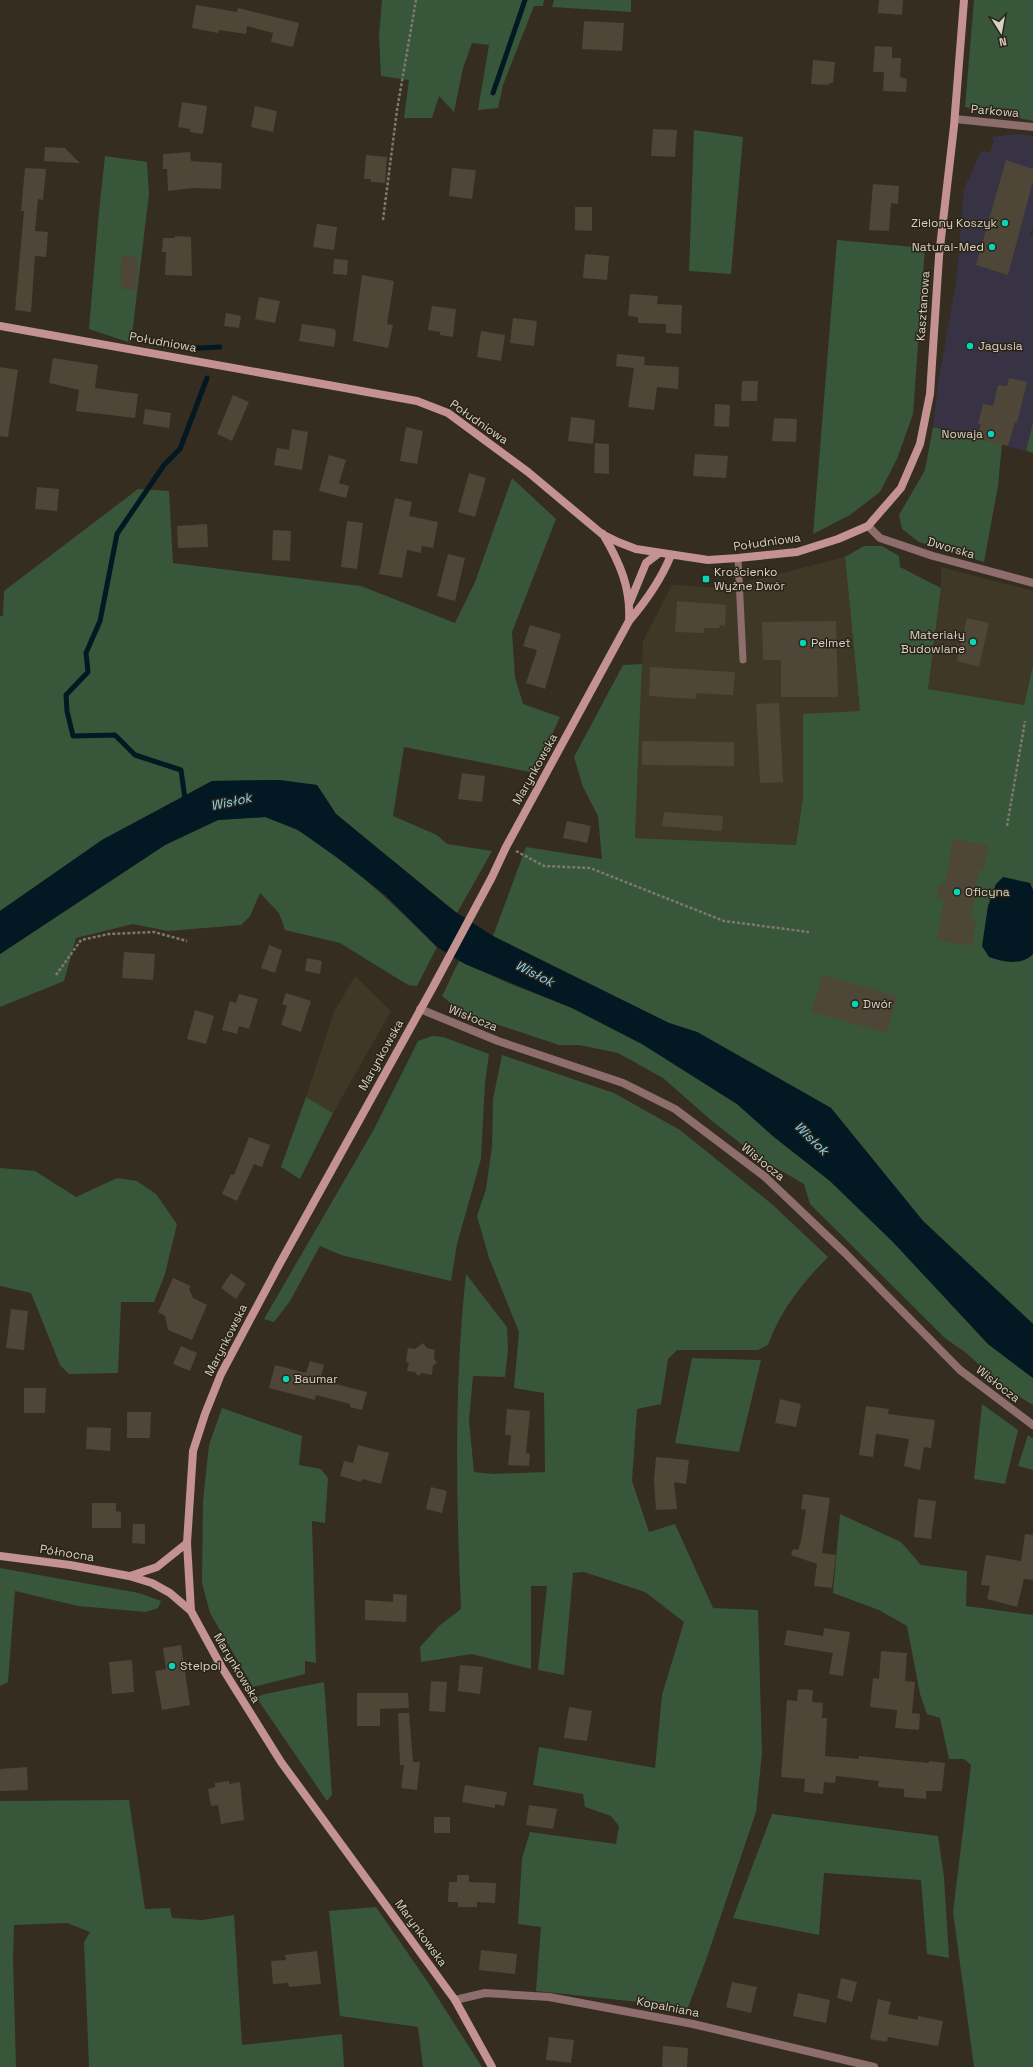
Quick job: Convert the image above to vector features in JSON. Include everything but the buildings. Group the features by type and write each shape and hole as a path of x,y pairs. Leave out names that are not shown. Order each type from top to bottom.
{"street":[{"name":"Kasztanowa","path":"868,526 901,488 920,444 930,394 938,256 955,119 964,0"},
{"name":"Parkowa","path":"955,119 1033,126"},
{"name":"Południowa","path":"0,326 417,401 448,413 528,472 602,534 618,542 659,553 708,560 797,552 838,539 868,526"},
{"name":"Dworska","path":"868,526 880,538 933,556 1033,582"},
{"name":"Marynkowska","path":"602,534 617,557 630,602 629,622"},
{"path":"630,602 646,563 659,553"},
{"name":"Marynkowska","path":"492,2067 455,2000 281,1762 221,1666 191,1611 187,1543 193,1451 205,1414 221,1374 279,1265 433,987 492,877 506,847 629,622 648,599 664,572 671,555"},
{"name":"Wisłocza","path":"420,1009 498,1041 623,1083 675,1109 764,1176 845,1253 960,1370 1033,1425"},
{"name":"Północna","path":"129,1576 157,1567 187,1543"},
{"name":"Północna","path":"0,1556 70,1565 129,1576 152,1583 170,1593 191,1611"},
{"name":"Kopalniana","path":"455,2000 485,1993 549,1997 693,2024 874,2067"}],"lane":[{"path":"738,558 743,660"}],"path":[{"path":"383,220 397,110 416,0"},
{"path":"1007,826 1025,721"},
{"path":"506,847 544,866 590,868 724,921 810,932"},
{"path":"56,975 80,940 109,934 154,932 187,942"}],"shaded area":[{"path":"1019,134 1033,136 1033,226 1030,235 1033,236 1033,422 1026,451 933,427 938,383 956,283 964,189 981,151 990,152 994,142 992,137"},
{"path":"845,557 860,711 803,798 796,845 635,838 643,641 672,585 724,588"},
{"path":"941,567 1033,591 1033,665 1024,705 928,689 941,588"},
{"path":"355,976 391,1011 333,1113 306,1097 334,1012"}],"green space":[{"path":"382,0 544,0 543,6 534,6 503,85 498,108 478,110 489,45 472,43 463,68 454,112 439,96 432,118 404,118 409,80 381,76 379,36"},
{"path":"554,0 631,0 631,12 552,7"},
{"path":"974,0 1033,0 1033,121 965,107"},
{"path":"694,130 743,137 731,274 689,271"},
{"path":"105,156 147,162 149,194 131,343 89,329"},
{"path":"837,240 925,248 913,414 897,459 880,492 850,515 813,534"},
{"path":"1033,422 1033,453 1026,451"},
{"path":"933,427 1002,444 998,486 984,562 919,542 902,529 899,515 925,470"},
{"path":"512,478 556,519 512,632 515,677 523,704 560,717 535,773 404,747 393,816 437,835 447,844 492,851 457,913 336,814 317,785 279,780 212,781 102,840 0,911 0,616 3,616 4,591 138,489 169,491 173,563 361,586 455,623 475,582"},
{"path":"864,546 882,546 899,556 900,567 941,588 928,689 1024,705 1033,665 1033,1324 923,1221 831,1108 697,1032 669,1023 493,936 526,847 602,859 598,816 583,787 574,757 623,665 642,664 635,838 796,845 803,798 803,714 860,711 845,557"},
{"path":"265,817 295,829 336,856 371,885 437,947 417,986 408,985 340,943 285,930 279,913 260,893 250,916 241,925 168,931 133,924 76,938 64,981 0,1007 0,954 165,845 218,820"},
{"path":"459,961 513,985 572,1008 642,1044 737,1104 774,1137 830,1181 893,1242 988,1344 1033,1378 1033,1405 1005,1388 965,1352 946,1339 810,1204 804,1184 759,1158 712,1121 663,1078 618,1053 579,1045 559,1045 478,1018 455,1007 442,996"},
{"path":"432,1036 443,1037 489,1054 485,1083 481,1159 457,1244 451,1281 341,1255 320,1246 290,1301 274,1322 264,1319 373,1131 418,1041"},
{"path":"502,1055 614,1093 680,1130 773,1205 828,1257 793,1298 779,1320 768,1345 758,1350 677,1350 668,1359 661,1404 637,1409 632,1481 649,1532 675,1524 713,1608 758,1610 762,1753 756,1812 707,1957 686,2013 638,2002 536,1991 541,1927 518,1924 522,1858 530,1832 616,1844 619,1826 611,1816 585,1807 583,1794 533,1785 539,1747 655,1768 662,1695 684,1622 645,1592 584,1572 573,1573 564,1675 538,1670 547,1586 531,1586 531,1669 472,1654 421,1662 420,1647 439,1626 461,1609 457,1441 459,1357 466,1274 507,1327 508,1350 505,1377 473,1376 469,1421 474,1472 493,1474 545,1472 544,1393 514,1388 519,1332 489,1258 477,1216 486,1189 492,1146 493,1099"},
{"path":"306,1097 333,1113 300,1179 281,1167"},
{"path":"0,1168 35,1171 76,1197 117,1178 137,1181 156,1194 177,1224 165,1274 154,1302 121,1302 118,1373 69,1374 60,1365 31,1293 0,1286"},
{"path":"692,1358 761,1360 739,1452 675,1443"},
{"path":"982,1404 1018,1430 1005,1484 974,1479"},
{"path":"222,1408 302,1436 299,1465 321,1469 328,1478 325,1523 312,1521 316,1663 305,1661 305,1674 253,1687 210,1613 202,1583 203,1501 209,1445"},
{"path":"1028,1435 1033,1439 1033,1470 1018,1466"},
{"path":"840,1514 901,1542 921,1565 967,1571 966,1606 1033,1615 1033,2067 974,2067 953,1912 971,1765 964,1759 949,1759 940,1718 927,1714 920,1694 907,1626 879,1610 833,1593"},
{"path":"0,1568 139,1593 161,1601 158,1608 146,1612 78,1606 15,1591 8,1682 0,1686"},
{"path":"324,1682 332,1795 327,1801 256,1697"},
{"path":"129,1800 145,1909 170,1908 172,1918 202,1920 234,1915 242,2045 342,2034 344,2067 89,2067 84,1942 90,1932 67,1923 14,1925 13,1958 16,2067 0,2067 0,1801"},
{"path":"772,1814 938,1836 944,1877 949,1958 927,1954 921,1880 824,1873 819,1935 733,1918"},
{"path":"376,1907 427,1981 482,2067 423,2067 418,2027 340,2016 329,1911"}],"water":[{"name":"Wisłok","path":"279,780 317,785 336,814 454,911 493,936 669,1023 697,1032 831,1108 923,1221 1033,1324 1033,1378 988,1344 893,1242 830,1181 774,1137 737,1104 642,1044 572,1008 465,964 437,947 385,895 339,859 298,830 265,817 218,820 165,845 0,954 0,911 102,840 212,781"},
{"path":"1003,877 1030,883 1033,890 1033,954 1029,958 1018,962 989,957 982,946 988,906 996,884"}],"waterway":[{"path":"493,93 525,0"},
{"path":"153,343 200,348 220,347"},
{"path":"185,799 181,770 135,755 115,735 73,736 67,711 66,695 88,672 86,653 100,621 117,534 164,465 180,449 207,378"}],"place":[{"name":"Zielony Koszyk","path":"1005,223"},
{"name":"Natural-Med","path":"992,247"},
{"name":"Jagusia","path":"970,346"},
{"name":"Nowaja","path":"991,434"},
{"name":"Krościenko Wyżne Dwór","path":"706,579"},
{"name":"Materiały Budowlane","path":"973,642"},
{"name":"Pelmet","path":"803,643"},
{"name":"Oficyna","path":"957,892"},
{"name":"Dwór","path":"855,1004"},
{"name":"Baumar","path":"286,1379"},
{"name":"Stelpol","path":"172,1666"}]}
